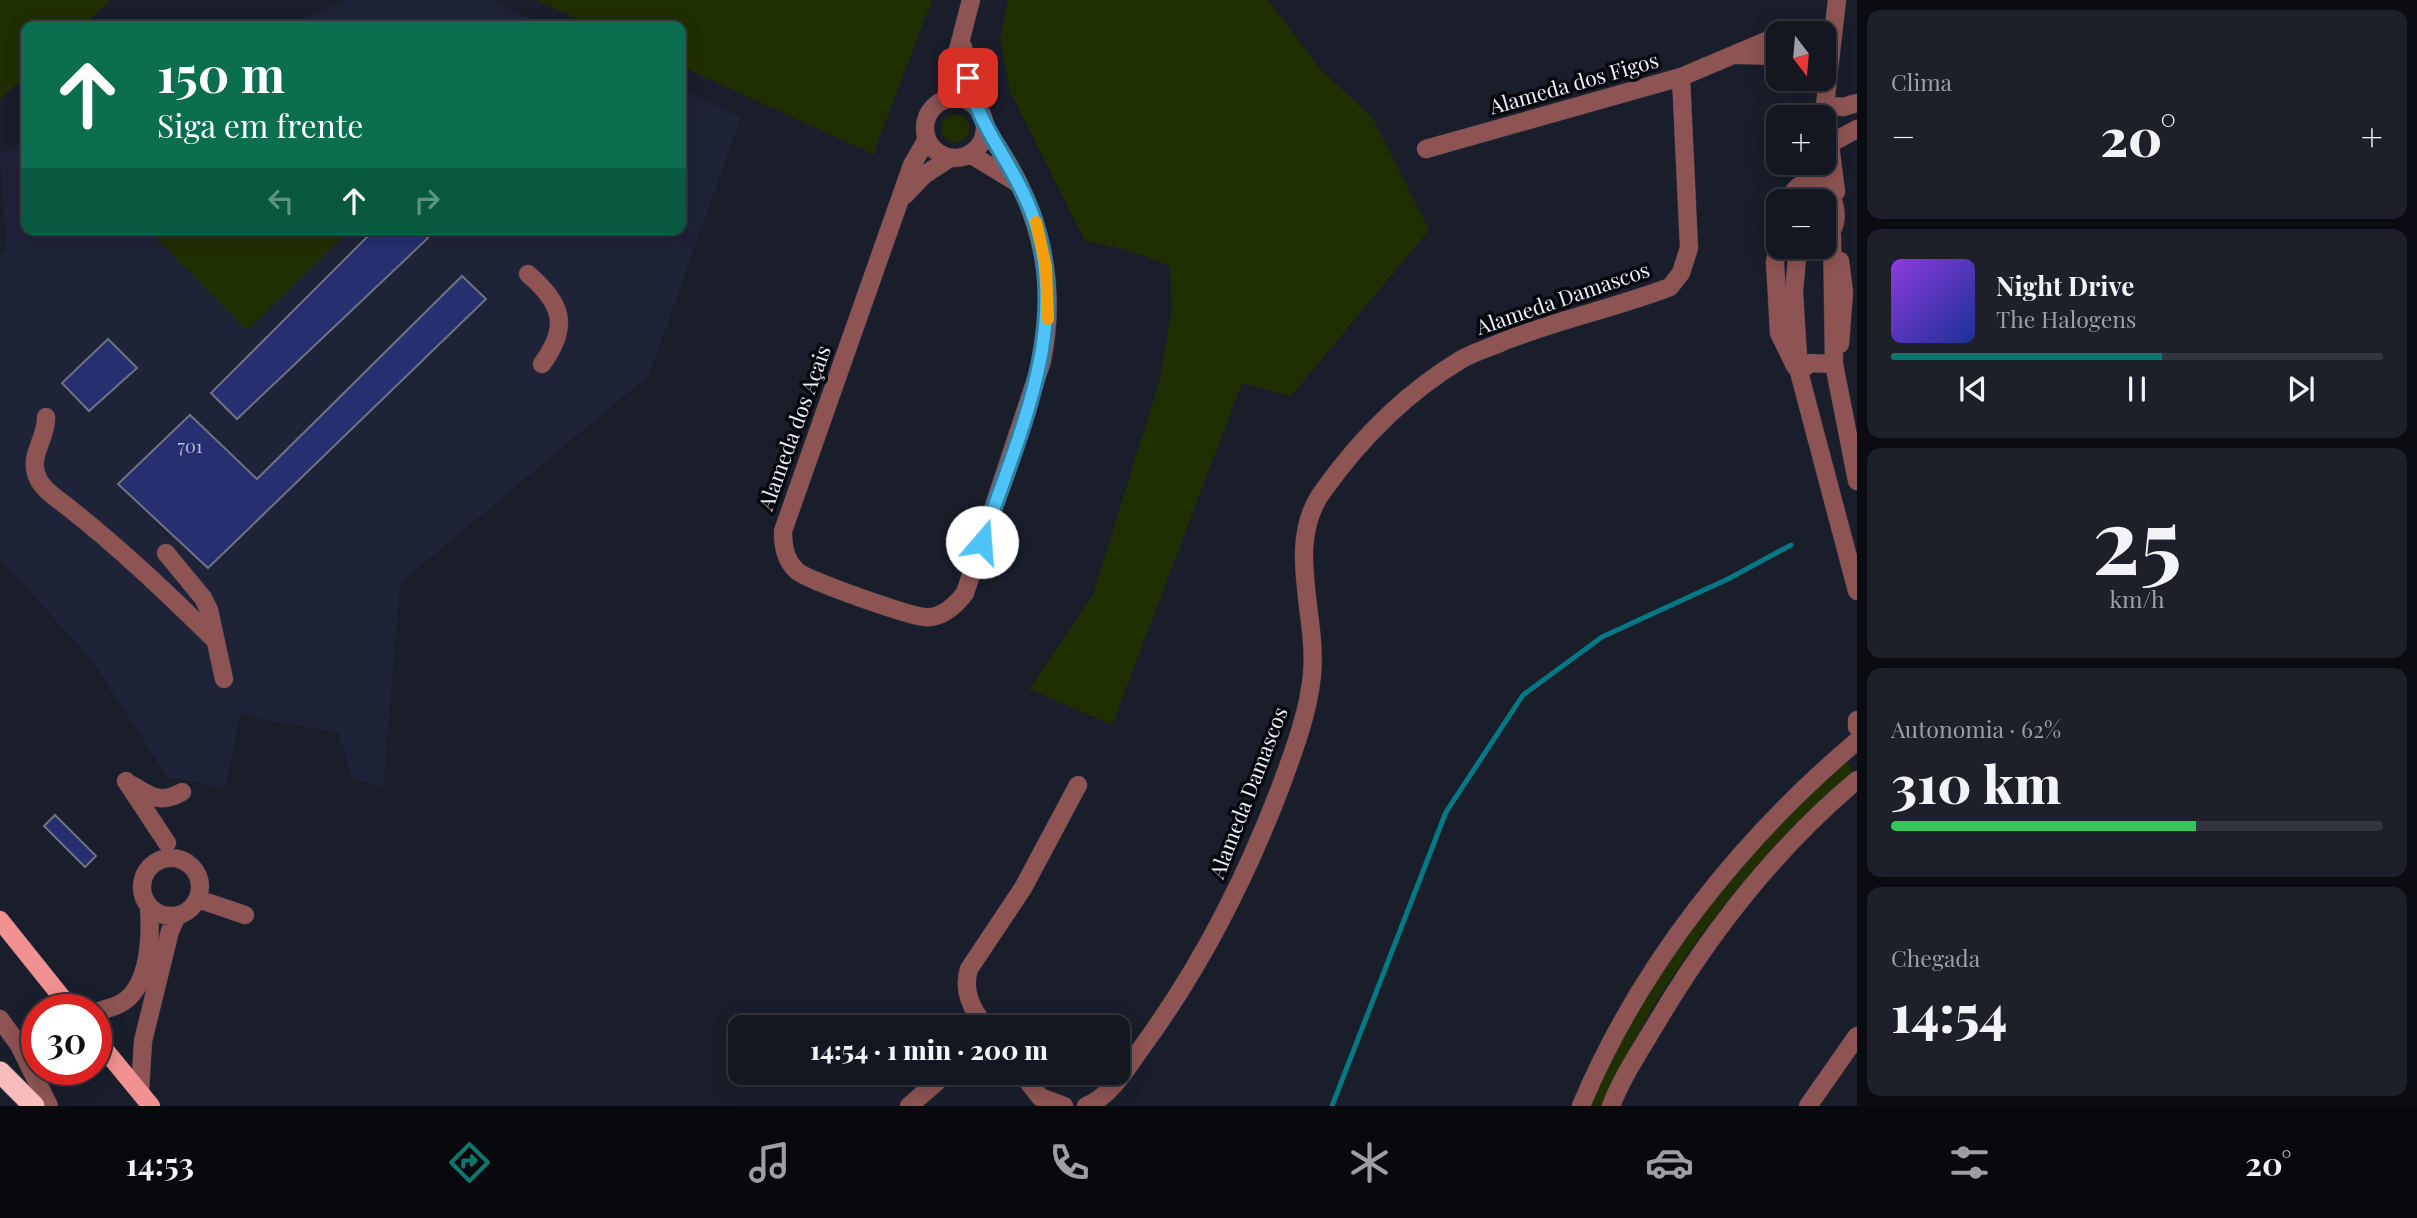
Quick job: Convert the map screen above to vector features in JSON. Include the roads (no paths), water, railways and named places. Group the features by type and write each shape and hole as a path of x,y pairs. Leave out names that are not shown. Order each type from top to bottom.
{"highway":[{"path":"0,1072 34,1106"}],"main road":[{"path":"0,920 59,994"},
{"path":"112,1059 151,1106"}],"street":[{"path":"945,100 971,0"},
{"path":"1831,21 1836,0"},
{"path":"962,40 973,104"},
{"name":"Alameda dos Figos","path":"1426,149 1681,77 1766,41"},
{"name":"Alameda dos Figos","path":"1732,55 1766,56"},
{"name":"Alameda Damascos","path":"1086,1106 1105,1095 1161,1021 1212,939 1253,858 1299,736 1308,703 1312,671 1305,553 1309,520 1321,493 1364,439 1398,405 1463,358 1539,328 1670,287 1681,273 1689,248 1681,77"},
{"path":"902,198 924,175 950,158 970,154 983,139 985,129 979,111 964,100 945,100 937,104 926,120 927,139 940,154 950,158"},
{"path":"1836,109 1857,103"},
{"name":"Alameda dos Açais","path":"927,139 912,165 783,531 787,557 804,577 925,618 946,612 965,593 1042,361 1049,314 1046,267 1037,224 1019,184 985,129"},
{"path":"1836,140 1857,129"},
{"path":"970,154 1019,184"},
{"path":"1799,189 1805,175"},
{"path":"1803,185 1821,183 1831,189"},
{"path":"1836,192 1844,210 1836,225"},
{"path":"1776,259 1779,333 1799,372"},
{"path":"1797,259 1794,292 1799,372 1857,591"},
{"path":"1831,259 1833,364 1857,481"},
{"path":"528,274 547,290 558,308 560,329 542,364"},
{"path":"1799,372 1811,363 1833,364"},
{"path":"46,417 45,437 34,458 35,472 45,489 126,553 216,641"},
{"path":"166,553 203,598 224,679"},
{"path":"1857,720 1857,727"},
{"path":"1581,1106 1617,1033 1679,932 1782,810 1809,782 1857,741"},
{"path":"1611,1106 1641,1048 1703,947 1801,830 1857,780"},
{"path":"167,843 126,781 151,797 164,800 182,792"},
{"path":"978,1015 968,999 965,981 969,969 1023,888 1078,785"},
{"path":"140,1091 143,1041 170,932 177,916 193,907 198,899 200,882 191,866 183,861 165,858 147,870 143,879 144,899 157,913 177,916"},
{"path":"198,899 245,915"},
{"path":"112,1007 122,1004 137,988 148,946 149,907"},
{"path":"0,1019 19,1045 49,1106"},
{"path":"1808,1106 1857,1036"},
{"path":"0,1040 49,1106"},
{"path":"909,1106 933,1085"},
{"path":"1030,1085 1040,1097 1064,1106"}],"waterway":[{"path":"1332,1106 1446,812 1523,695 1602,637 1728,579 1791,545"}]}
